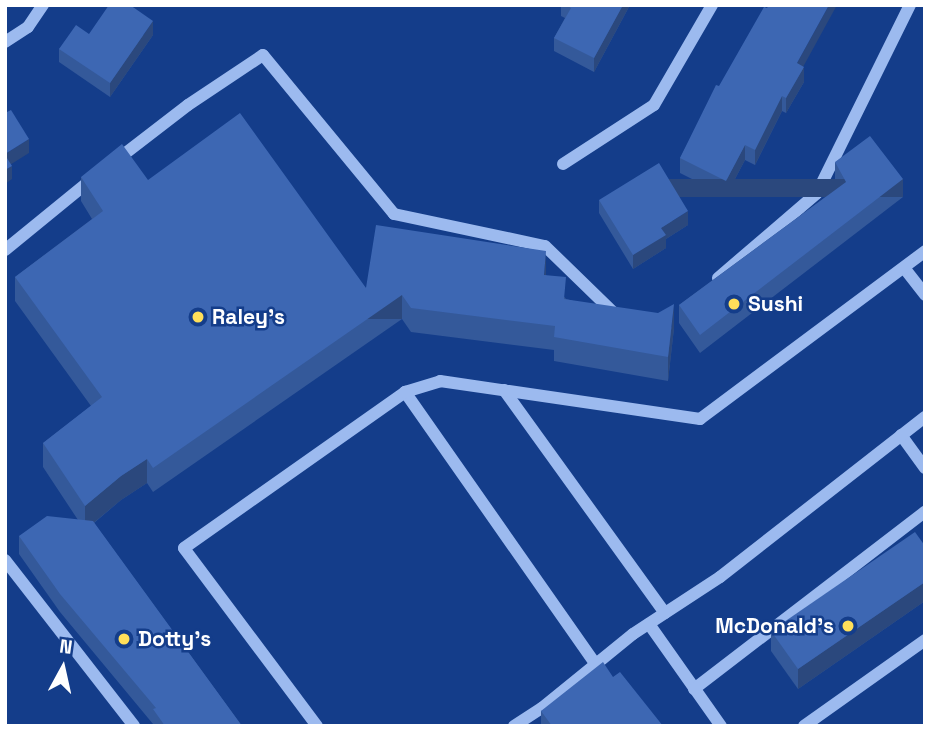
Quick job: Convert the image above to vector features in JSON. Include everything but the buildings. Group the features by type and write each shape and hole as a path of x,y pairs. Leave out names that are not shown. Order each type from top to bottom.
{"street":[{"path":"5,42 27,27 43,5"},
{"path":"563,164 654,105 712,5"},
{"path":"712,283 817,193 909,5"},
{"path":"5,250 47,213 188,105 263,55 394,214 545,246 597,293 623,322 635,324"},
{"path":"317,726 184,548 405,391 440,381 701,419 905,269 925,251"},
{"path":"905,269 925,295"},
{"path":"504,390 665,612"},
{"path":"405,391 595,663"},
{"path":"514,726 542,708 595,663 665,612 720,577 925,417"},
{"path":"901,435 925,468"},
{"path":"694,689 925,512"},
{"path":"5,560 134,726"},
{"path":"649,624 721,726"},
{"path":"804,726 925,640"}],"place":[{"name":"Sushi","path":"734,304"},
{"name":"Raley's","path":"198,317"},
{"name":"McDonald's","path":"848,626"},
{"name":"Dotty's","path":"124,639"}]}
